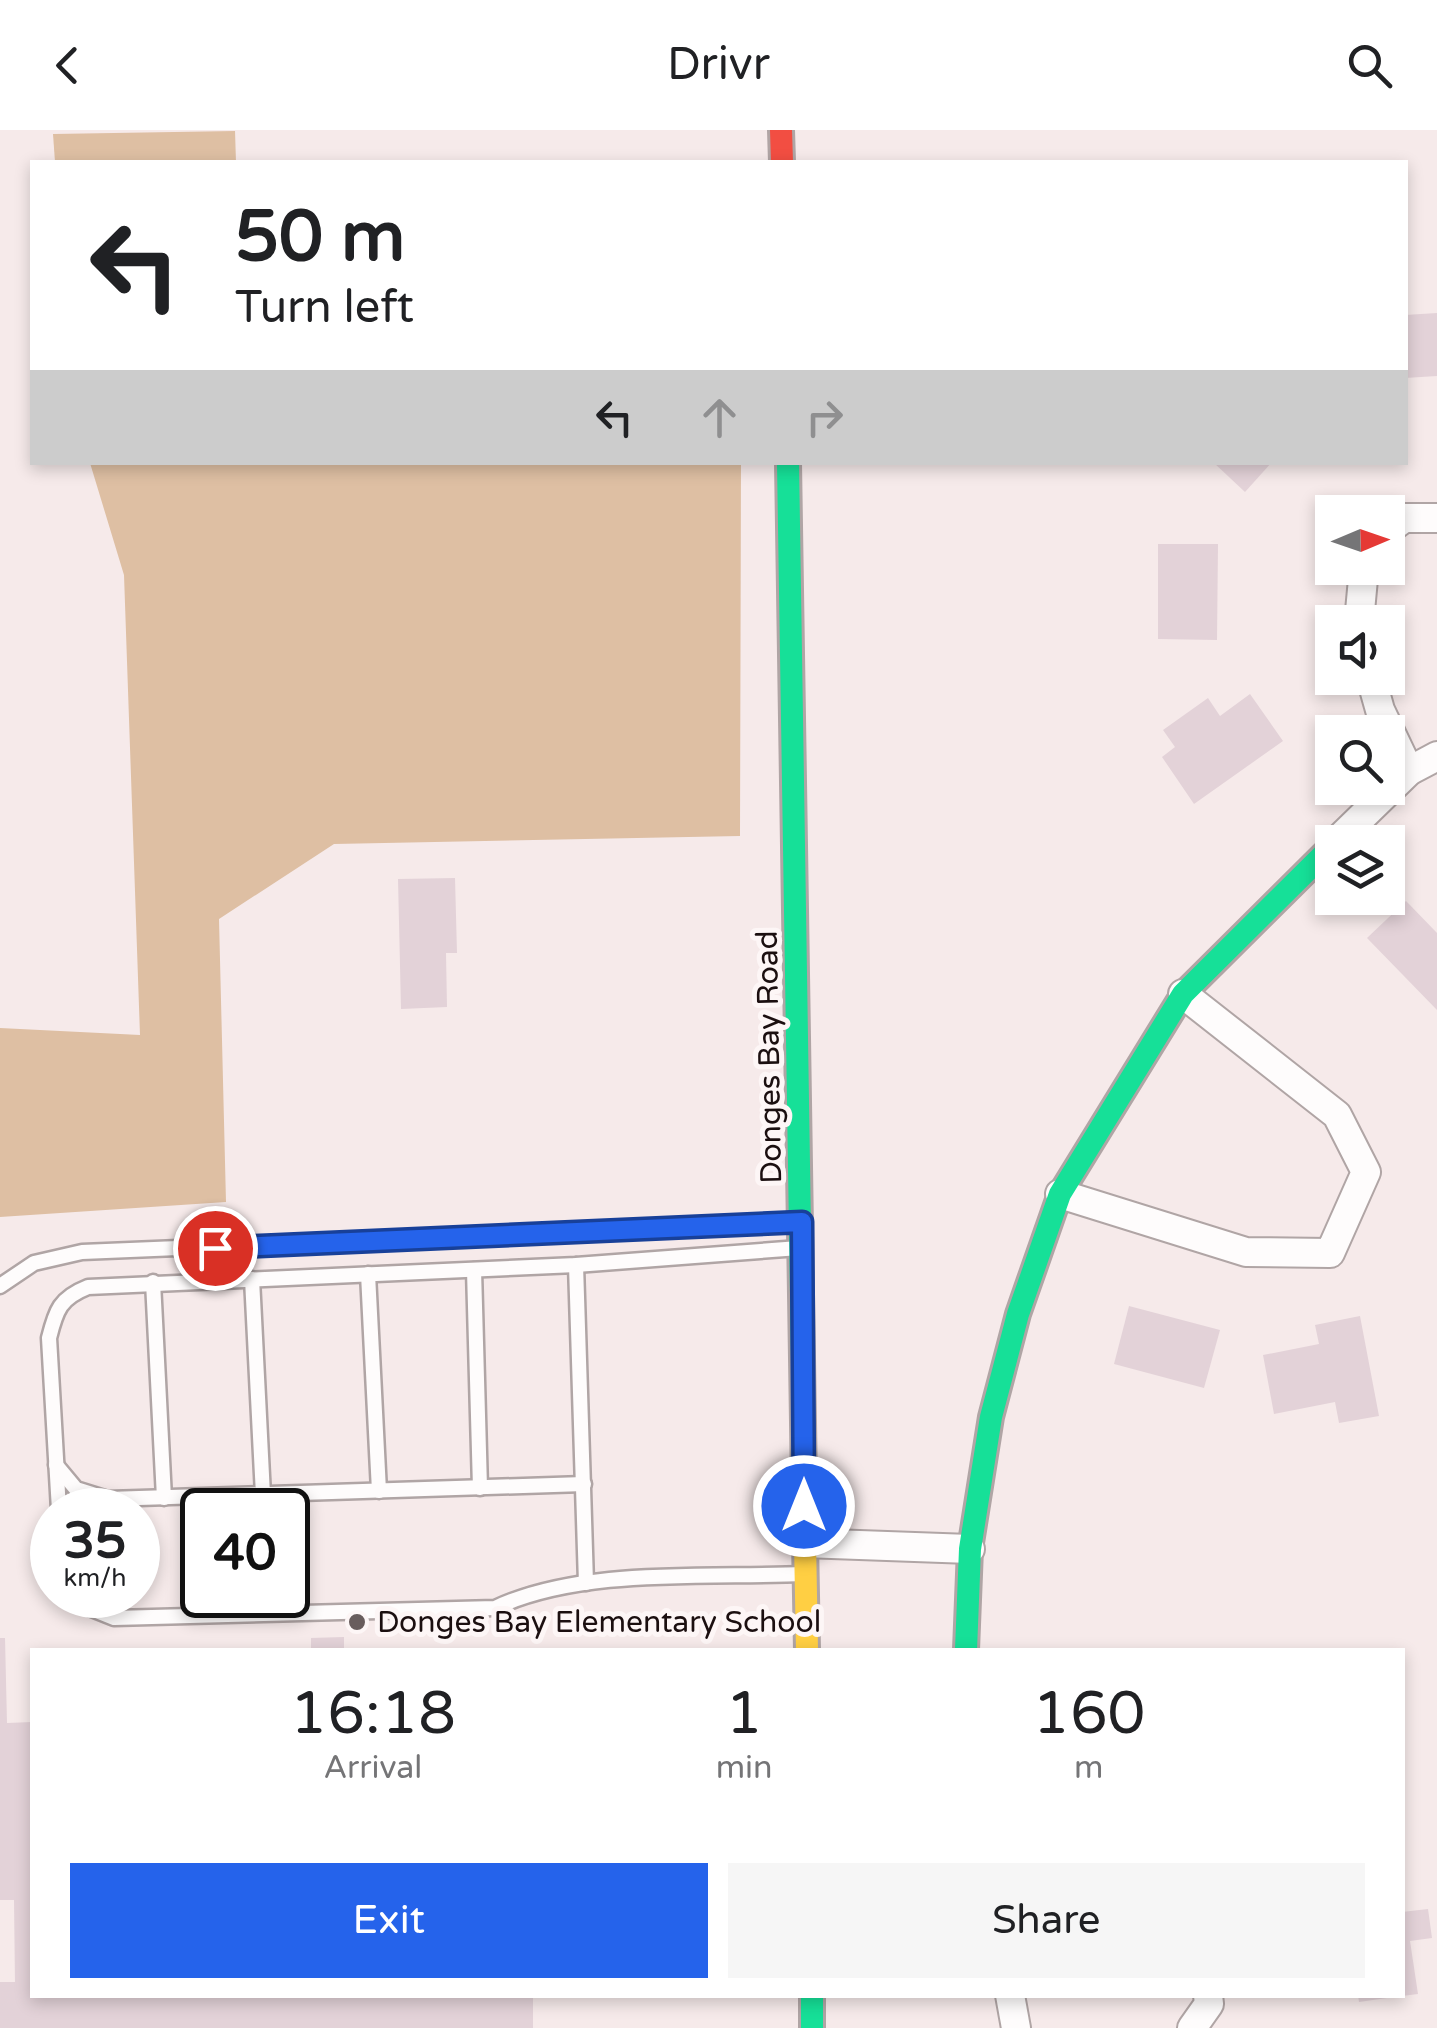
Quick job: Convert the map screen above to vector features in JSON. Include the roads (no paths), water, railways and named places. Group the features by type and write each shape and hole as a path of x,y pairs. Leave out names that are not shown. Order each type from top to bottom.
{"street":[{"path":"781,130 782,160"},
{"name":"Donges Bay Road","path":"788,465 803,1248 806,1648"},
{"path":"1405,518 1437,518"},
{"path":"1376,695 1409,771"},
{"path":"1354,825 1409,771 1437,756"},
{"path":"966,1648 970,1549 996,1400 1018,1314 1060,1194 1183,994 1315,863"},
{"path":"1060,1194 1246,1252 1330,1254 1366,1172 1337,1115 1183,994"},
{"path":"804,1544 970,1549"},
{"path":"812,1998 812,2028"},
{"path":"1011,1998 1016,2028"},
{"path":"1192,2028 1209,2004 1208,1998"}],"lane":[{"path":"0,1286 34,1263 82,1252 802,1222"},
{"path":"57,1488 49,1338 55,1312 65,1296 88,1287 576,1266 803,1248"},
{"path":"576,1266 586,1583"},
{"path":"474,1270 480,1488"},
{"path":"368,1274 379,1491"},
{"path":"252,1278 263,1488"},
{"path":"153,1282 164,1498"},
{"path":"56,1464 76,1489 108,1499 180,1498"},
{"path":"310,1493 584,1484"},
{"path":"160,1617 495,1608 528,1593 586,1583 806,1574"}],"place":[{"name":"Donges Bay Elementary School","path":"357,1622"}]}
